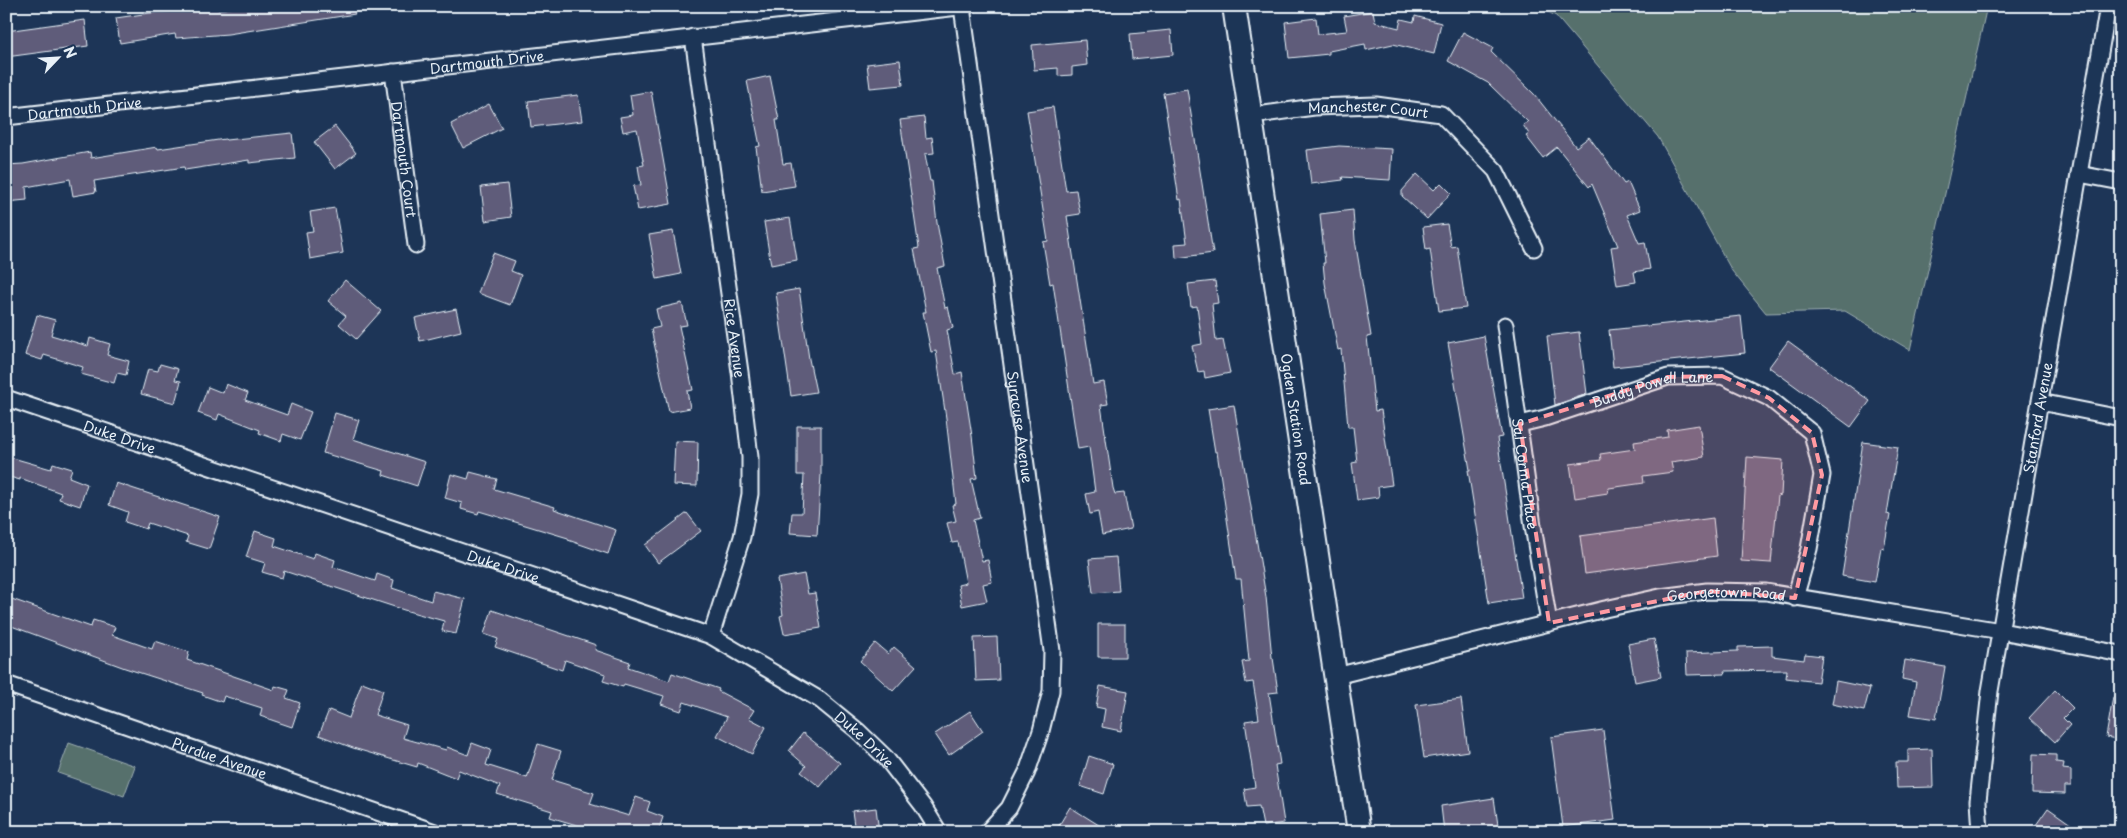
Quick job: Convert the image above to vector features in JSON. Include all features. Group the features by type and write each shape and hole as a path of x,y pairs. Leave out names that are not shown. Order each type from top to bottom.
{"street":[{"name":"Ogden Station Road","path":"1234,6 1359,832"},
{"name":"Stanford Avenue","path":"1980,832 1978,801 1990,691 2108,6"},
{"name":"Dartmouth Drive","path":"6,117 964,7"},
{"name":"Syracuse Avenue","path":"964,7 1052,651 1051,691 1041,731 1027,772 1009,808 986,832"},
{"name":"Rice Avenue","path":"693,37 740,372 750,457 750,494 743,528 711,636"},
{"name":"Dartmouth Court","path":"393,72 416,245"},
{"name":"Manchester Court","path":"1250,116 1314,107 1376,104 1441,114 1496,171 1534,248"},
{"path":"2079,174 2121,182"},
{"name":"Sal Corma Place","path":"1505,325 1533,526 1550,623"},
{"name":"Buddy Powell Lane","path":"1520,424 1544,418 1668,377 1722,376 1769,398 1812,433 1822,475 1809,549 1795,598"},
{"name":"Duke Drive","path":"6,398 711,636 820,700 858,732 886,758 924,806 939,832"},
{"path":"2040,402 2121,418"},
{"name":"Georgetown Road","path":"1336,676 1660,597 1707,591 1766,592 2001,631 2121,654"},
{"name":"Purdue Avenue","path":"6,684 435,832"}],"highlighted area":[{"path":"1722,376 1769,398 1812,433 1822,475 1795,598 1707,591 1549,623 1520,424 1668,377"}],"green space":[{"path":"1536,6 1987,6 1910,350 1845,311 1766,313 1732,271 1658,137 1556,16"},
{"path":"69,743 135,766 124,796 58,773"}],"building":[{"path":"242,6 354,6 355,14 228,34 176,38 175,34 120,43 116,18 150,13 218,8 218,10"},
{"path":"1373,11 1375,22 1399,28 1401,19 1414,22 1415,16 1441,23 1434,54 1393,44 1366,50 1365,44 1329,51 1329,54 1289,58 1285,22 1316,18 1318,34 1347,31 1344,16"},
{"path":"85,20 88,46 6,57 6,31"},
{"path":"1171,30 1173,55 1132,59 1130,34"},
{"path":"1463,32 1493,48 1491,52 1534,94 1576,147 1589,137 1624,184 1628,182 1640,210 1627,215 1639,243 1645,242 1650,269 1634,272 1636,282 1617,285 1611,247 1618,246 1592,184 1589,187 1557,147 1543,158 1526,136 1529,134 1523,125 1528,122 1488,83 1448,61"},
{"path":"1085,40 1087,65 1072,67 1072,75 1058,76 1058,68 1034,70 1032,45"},
{"path":"900,60 903,85 870,88 867,64"},
{"path":"770,76 779,120 776,120 783,164 791,163 795,186 762,191 756,147 760,146 747,81"},
{"path":"1187,89 1213,253 1176,258 1175,244 1187,243 1163,93"},
{"path":"651,91 671,204 638,210 633,186 641,185 638,166 644,165 637,129 623,132 620,117 633,115 630,95"},
{"path":"578,95 582,121 531,127 528,101"},
{"path":"489,104 502,128 463,148 451,124"},
{"path":"1053,107 1066,191 1076,190 1080,214 1067,216 1093,384 1104,382 1108,404 1101,405 1113,488 1115,494 1124,493 1131,529 1102,535 1098,512 1090,514 1086,494 1095,492 1089,447 1078,449 1053,283 1050,284 1043,242 1048,241 1027,111"},
{"path":"924,117 926,138 932,137 934,153 925,154 930,181 932,181 945,266 937,268 945,308 948,307 953,328 947,330 955,374 962,372 972,436 977,478 971,479 980,518 973,520 982,561 988,560 992,582 983,584 987,601 962,606 958,585 966,583 958,542 952,543 947,523 956,521 952,505 956,504 946,418 936,351 931,352 923,312 926,312 914,249 919,248 900,120"},
{"path":"335,126 356,153 335,169 314,142"},
{"path":"292,133 295,158 249,163 249,160 185,170 184,167 94,181 96,192 73,196 70,179 26,187 27,200 6,202 6,165 23,164 90,152 91,158 157,147 158,149 225,139"},
{"path":"1339,146 1392,149 1390,180 1342,177 1343,180 1311,184 1307,150"},
{"path":"1417,174 1434,190 1441,183 1451,193 1427,219 1402,196 1402,191"},
{"path":"507,184 511,217 485,221 481,187"},
{"path":"335,208 343,253 310,259 306,232 313,231 310,212"},
{"path":"1353,210 1355,240 1371,336 1367,337 1375,411 1381,410 1392,485 1378,487 1379,497 1357,500 1352,463 1357,462 1353,427 1348,427 1341,349 1338,350 1325,283 1320,214"},
{"path":"790,218 797,260 771,265 764,222"},
{"path":"1447,224 1451,247 1457,246 1466,308 1439,311 1430,249 1426,250 1423,227"},
{"path":"673,231 681,274 657,279 649,235"},
{"path":"493,253 515,261 511,271 521,275 510,305 478,293"},
{"path":"345,280 381,311 356,339 339,324 346,316 328,301"},
{"path":"1215,281 1218,303 1212,304 1216,341 1223,340 1230,373 1205,378 1204,371 1198,372 1192,346 1202,344 1197,306 1191,307 1188,284"},
{"path":"799,289 809,359 816,392 791,396 776,293"},
{"path":"682,303 687,325 679,326 693,390 687,391 690,408 669,412 651,329 660,327 656,309"},
{"path":"456,309 461,331 420,341 415,318"},
{"path":"37,315 55,320 51,335 88,346 90,338 110,344 107,355 129,361 126,375 117,373 114,383 81,374 83,367 44,355 42,360 25,355"},
{"path":"1741,316 1745,353 1613,367 1609,330"},
{"path":"1579,332 1587,394 1555,405 1547,336"},
{"path":"1484,336 1502,437 1497,438 1522,598 1489,603 1468,470 1470,470 1448,343"},
{"path":"1788,341 1870,401 1851,427 1769,367"},
{"path":"160,364 178,369 175,380 181,381 175,403 141,394 148,369 158,371"},
{"path":"226,384 248,393 245,400 287,415 291,404 311,412 300,440 283,434 281,441 259,433 260,430 219,414 217,420 198,413 208,387 223,393"},
{"path":"1234,405 1266,597 1272,658 1278,692 1269,693 1280,764 1275,765 1284,823 1263,826 1259,806 1247,807 1244,789 1255,787 1245,721 1259,719 1253,682 1246,683 1242,662 1249,661 1241,579 1236,579 1217,452 1215,452 1208,409"},
{"path":"335,413 359,420 353,439 425,462 417,486 383,475 384,471 323,453"},
{"path":"1699,425 1704,457 1671,462 1673,472 1643,476 1644,483 1609,488 1608,493 1575,498 1570,464 1601,460 1600,454 1635,449 1634,442 1668,437 1667,430"},
{"path":"797,426 821,426 821,475 817,535 790,533 792,513 802,513 804,475 797,475"},
{"path":"675,441 698,442 697,486 673,485"},
{"path":"1863,442 1898,447 1887,514 1890,515 1884,549 1881,548 1875,582 1842,576"},
{"path":"6,456 51,469 53,463 72,469 69,477 87,484 80,506 59,499 61,493 20,478 20,480 6,476"},
{"path":"1747,457 1783,460 1781,495 1778,496 1771,563 1741,561"},
{"path":"470,472 497,479 494,489 555,507 554,509 616,530 608,554 568,540 568,538 479,511 478,514 461,509 462,503 445,498 451,474 468,479"},
{"path":"116,483 220,517 209,549 186,542 188,536 148,523 146,529 125,522 128,512 109,505"},
{"path":"687,513 701,531 658,563 645,545"},
{"path":"1713,518 1717,556 1585,574 1580,536"},
{"path":"255,531 276,538 274,546 313,559 315,553 335,560 333,567 375,581 377,574 394,580 392,588 431,601 433,591 465,599 456,634 442,631 444,621 284,571 282,578 262,572 265,563 246,557"},
{"path":"1116,557 1119,591 1093,593 1089,559"},
{"path":"804,574 808,594 815,593 821,628 784,634 780,616 783,615 777,579"},
{"path":"6,597 91,627 93,620 115,627 112,635 152,649 155,641 189,652 187,660 274,690 275,686 289,690 286,698 300,703 292,727 260,716 262,708 224,696 222,702 202,695 203,693 125,668 6,624"},
{"path":"492,610 596,645 595,650 630,662 628,667 669,681 672,673 719,689 718,691 754,710 749,718 766,727 752,754 717,736 727,717 684,702 681,711 661,704 664,696 624,684 623,687 603,681 605,674 565,660 562,670 495,647 498,639 484,634"},
{"path":"1098,624 1125,624 1125,657 1098,657"},
{"path":"997,637 999,680 976,681 974,638"},
{"path":"1654,639 1661,677 1635,682 1628,644"},
{"path":"875,643 888,654 894,647 916,666 893,691 860,661"},
{"path":"1772,646 1772,656 1804,660 1805,654 1822,656 1818,682 1786,678 1787,670 1724,671 1725,674 1687,675 1686,653 1738,651 1738,647"},
{"path":"1905,660 1945,667 1936,719 1910,715 1916,682 1902,679"},
{"path":"1836,681 1870,688 1864,711 1832,704"},
{"path":"362,682 383,690 375,715 407,725 403,738 446,750 447,747 468,755 472,743 491,750 486,765 527,778 538,744 561,751 552,780 594,793 590,804 629,816 636,797 650,802 647,811 663,817 658,832 600,832 550,817 552,811 497,794 500,786 459,770 456,778 418,763 417,767 353,748 319,735 329,710 349,718"},
{"path":"1100,686 1128,691 1121,731 1102,727 1105,709 1096,707"},
{"path":"2055,690 2073,708 2063,718 2070,725 2055,742 2029,718"},
{"path":"2113,697 2121,698 2121,740 2106,737"},
{"path":"1461,699 1468,751 1424,758 1416,705"},
{"path":"970,711 983,731 949,755 935,734"},
{"path":"1603,730 1615,820 1563,827 1551,737"},
{"path":"803,733 840,763 820,787 801,772 806,766 789,751"},
{"path":"1932,749 1933,787 1897,788 1896,762 1908,762 1908,750"},
{"path":"2033,754 2056,755 2056,762 2064,763 2063,769 2071,770 2071,786 2065,786 2065,794 2032,793"},
{"path":"1089,756 1113,764 1104,794 1080,786"},
{"path":"1494,798 1499,832 1444,832 1441,806"},
{"path":"1070,807 1110,832 1055,832"},
{"path":"876,808 879,832 855,832 852,811"},
{"path":"2048,808 2082,832 2031,832"}]}
